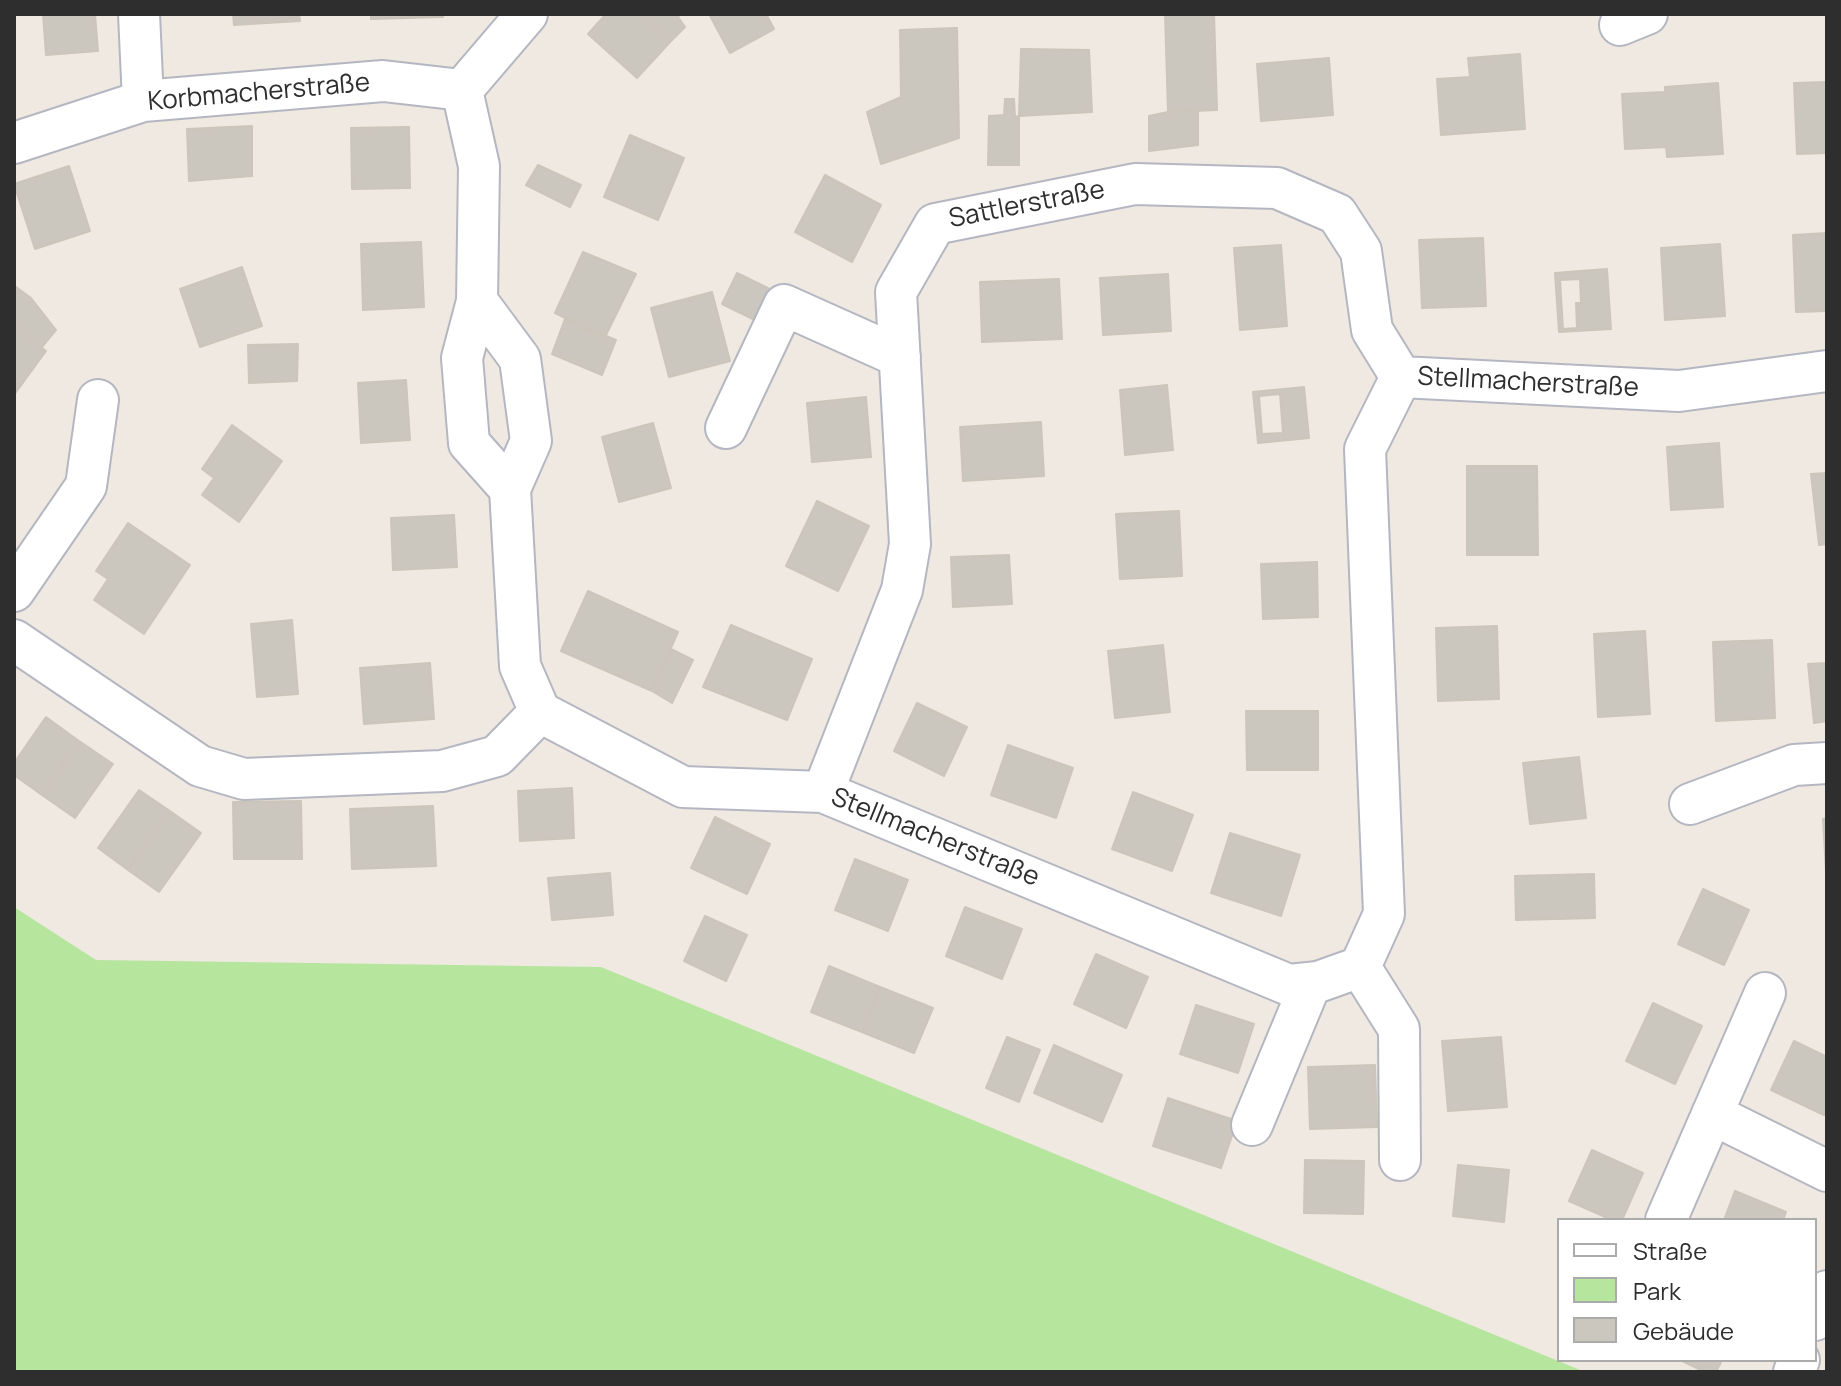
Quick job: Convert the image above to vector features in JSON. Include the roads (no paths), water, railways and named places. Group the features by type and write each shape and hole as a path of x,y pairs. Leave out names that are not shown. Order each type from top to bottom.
{"street":[{"path":"139,14 143,101"},
{"path":"510,489 469,443 462,358 477,301 479,166 462,90 527,14"},
{"name":"Korbmacherstraße","path":"14,143 143,101 383,81 462,90"},
{"name":"Sattlerstraße","path":"823,792 904,580 910,544 896,292 935,224 1135,184 1277,188 1337,214 1353,238 1361,251 1372,330 1401,377"},
{"path":"14,640 200,766 244,779 442,771 497,756 540,712 520,666 510,489 531,441 520,359 477,301"},
{"path":"726,428 784,305 900,357"},
{"name":"Stellmacherstraße","path":"540,712 683,787 823,792 1289,985 1311,983 1360,967 1384,914 1365,449 1401,377 1679,391 1827,371"},
{"path":"14,591 86,486 98,400"},
{"path":"1690,804 1794,765 1827,763"},
{"path":"1360,967 1399,1029 1400,1160"},
{"path":"1252,1125 1311,983"},
{"path":"1667,1218 1765,993"},
{"path":"1712,1114 1827,1171"},
{"path":"1817,1315 1827,1291"}]}
